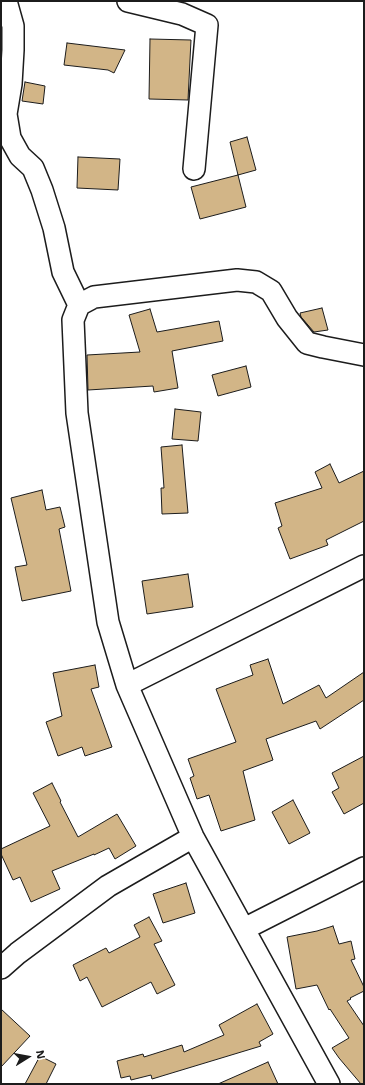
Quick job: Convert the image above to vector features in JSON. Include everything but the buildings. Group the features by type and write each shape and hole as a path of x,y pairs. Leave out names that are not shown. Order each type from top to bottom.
{"street":[{"path":"6,1 13,26 13,50 6,114 10,138 20,156 33,168 42,190 54,228 63,272 79,305"},
{"path":"128,1 182,14 207,25 194,169"},
{"path":"329,1084 193,837 127,685 108,622 77,413 73,320 79,305 94,297 237,280 256,282 272,291 287,318 307,343 364,356"},
{"path":"127,685 364,566"},
{"path":"1,968 18,953 108,886 193,837"},
{"path":"244,929 364,868"}]}
